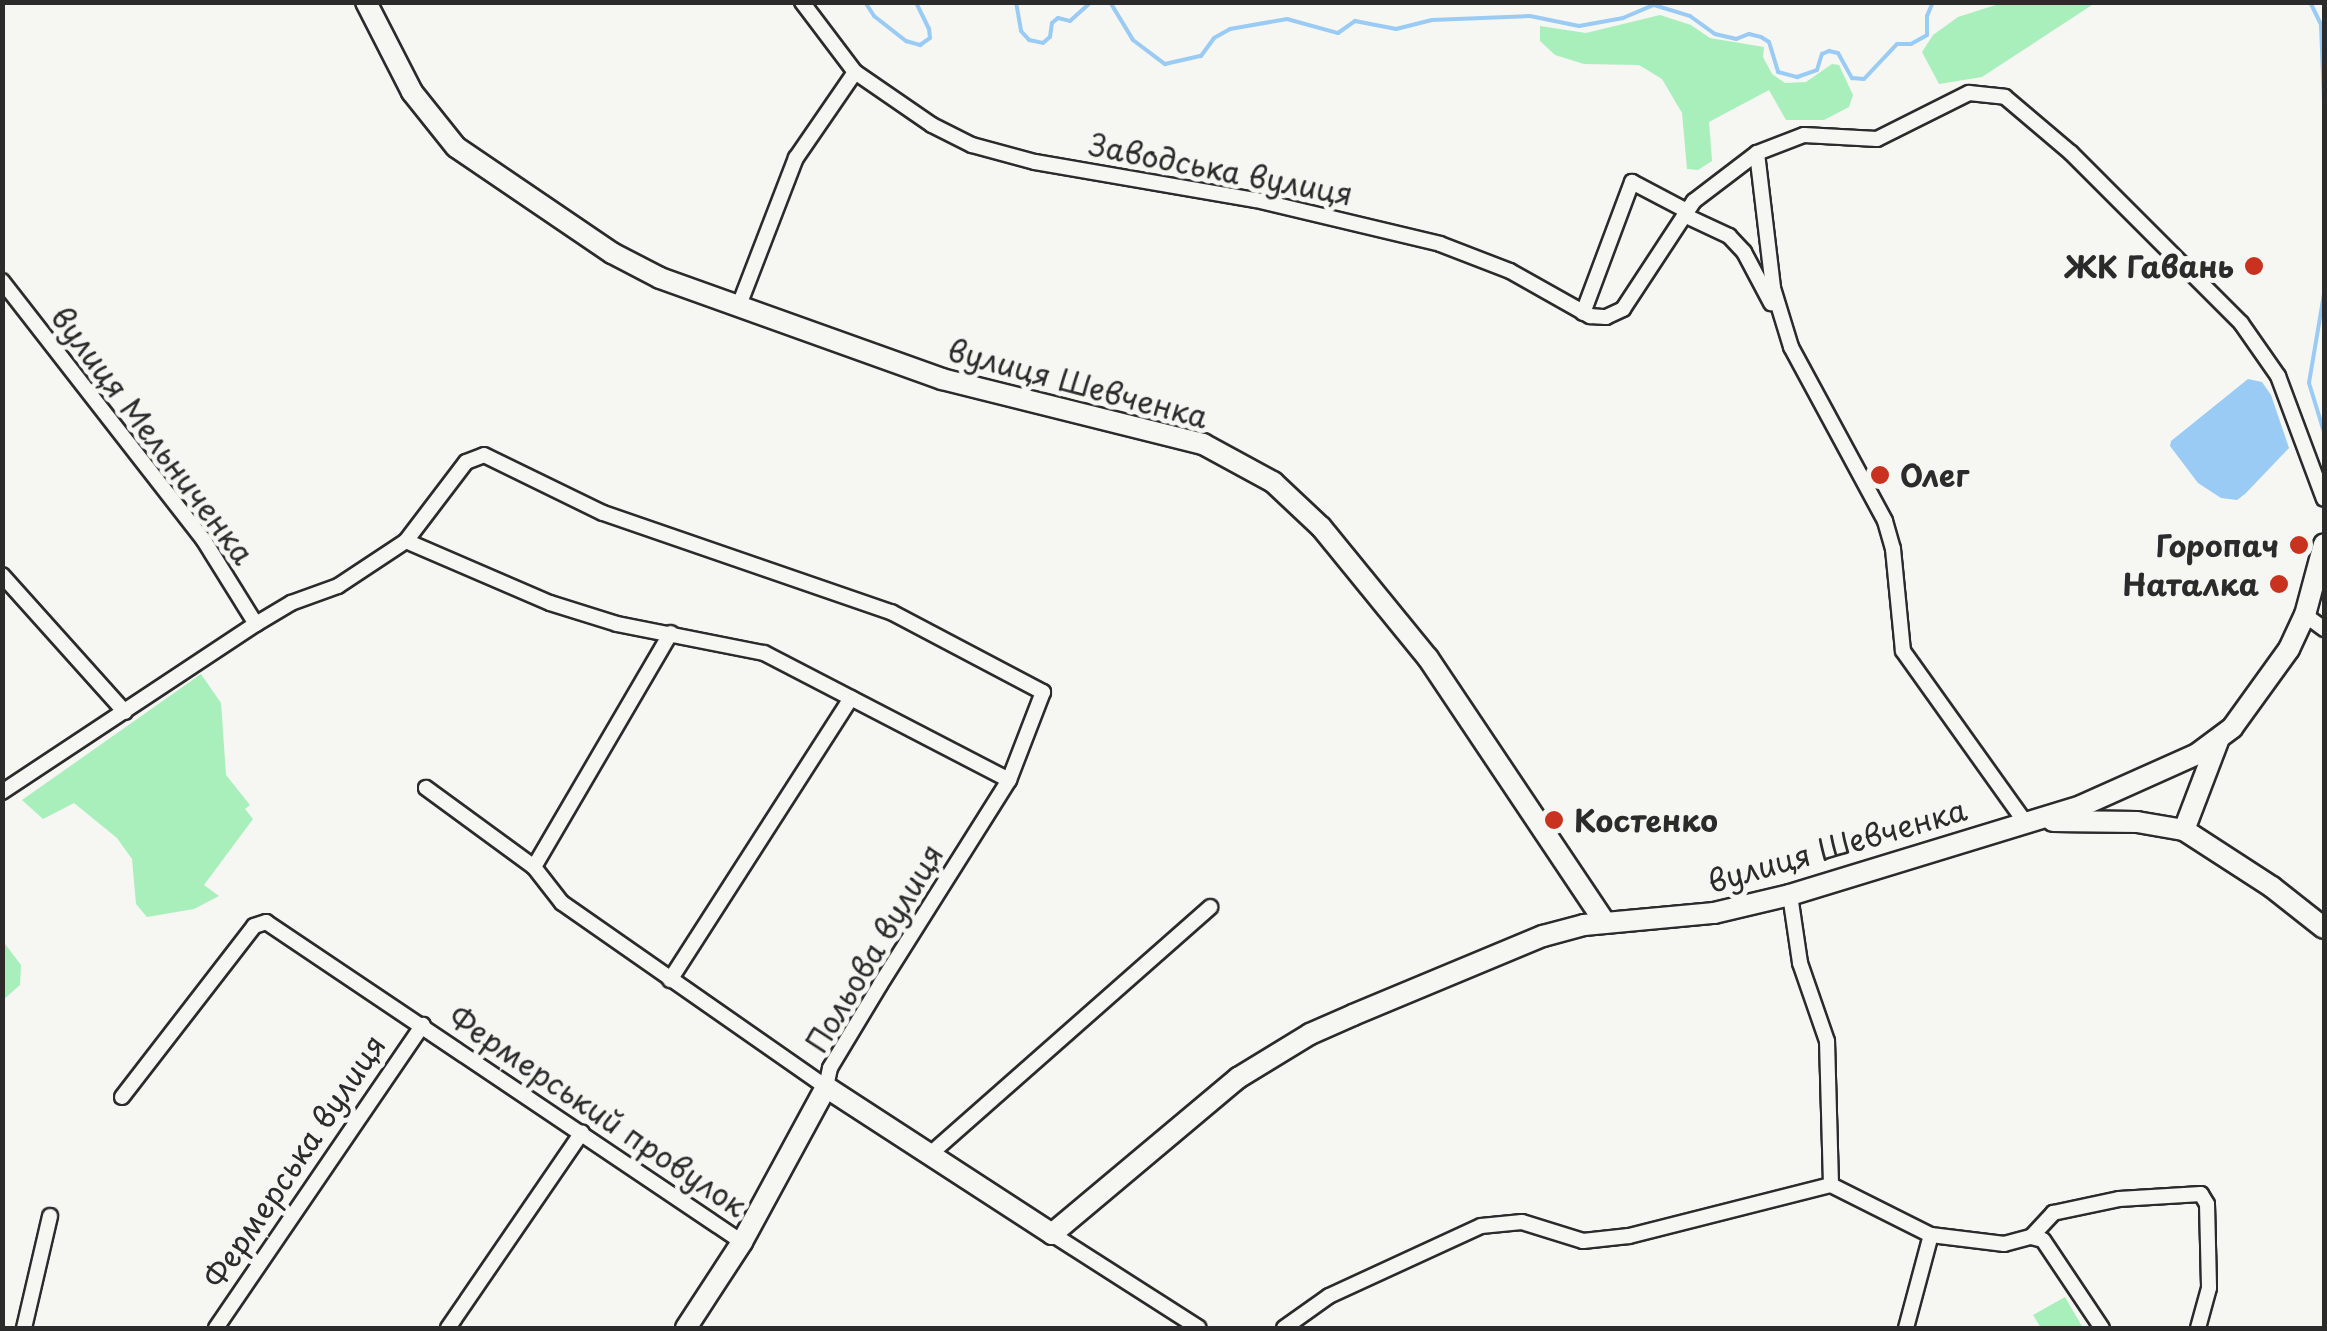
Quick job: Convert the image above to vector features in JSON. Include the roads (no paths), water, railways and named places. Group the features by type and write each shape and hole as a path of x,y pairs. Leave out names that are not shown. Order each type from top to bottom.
{"main road":[{"name":"вулиця Шевченка","path":"366,2 412,92 456,148 612,253 660,278 738,308 942,379 1190,440 1237,459 1275,484 1321,526 1428,658 1605,922"},
{"name":"вулиця Шевченка","path":"2184,830 2218,741 2268,682 2305,616 2324,544"},
{"name":"вулиця Шевченка","path":"1052,1234 1238,1078 1310,1034 1543,936 1605,922 1679,918 1790,895 2125,788 2218,741"},
{"name":"вулиця Шевченка","path":"2025,822 2138,822 2184,830 2272,887 2324,928"},
{"path":"686,1328 742,1242 826,1087 1052,1234"}],"street":[{"name":"Заводська вулиця","path":"802,2 854,72 932,125 972,144 1035,162 1256,200 1440,244 1510,271 1584,313"},
{"path":"738,308 796,158 854,72"},
{"path":"1686,213 1632,182 1584,313 1606,317 1623,309 1694,201 1757,153 1804,135 1877,138 1969,92 2005,97 2071,154 2241,323 2278,376 2324,499"},
{"name":"вулиця Шевченка","path":"1757,153 1773,288 1792,348"},
{"name":"вулиця Шевченка","path":"1686,213 1729,236 1744,252 1885,522 1894,549 1904,651 2025,822"},
{"name":"вулиця Мельниченка","path":"2,281 204,538 256,624"},
{"name":"Польова вулиця","path":"406,541 456,474 474,458 494,457 550,488 667,537 891,612 1038,685 1043,696 1009,780 880,984 830,1068 826,1087 562,902 534,867 426,788"},
{"path":"2,792 256,624 291,603 338,586 406,541 550,602 617,624 764,652 1009,780"},
{"path":"2,575 125,712"},
{"path":"2305,616 2324,629"},
{"path":"534,867 671,633"},
{"path":"670,980 850,698"},
{"path":"1790,895 1800,963 1827,1041 1831,1185"},
{"path":"929,1155 1210,907"},
{"name":"Фермерська вулиця","path":"122,1097 260,923 273,924 423,1026 216,1328"},
{"name":"Фермерський провулок","path":"423,1026 742,1242"},
{"path":"448,1328 582,1132"},
{"path":"1284,1328 1329,1296 1481,1226 1522,1222 1584,1240 1629,1236 1831,1185 1931,1235 2004,1244 2031,1237 2053,1213 2119,1199 2201,1194 2206,1204 2209,1288 2198,1328"},
{"path":"24,1328 50,1216"},
{"path":"1052,1234 1199,1328"},
{"path":"1906,1328 1931,1235"},
{"path":"2031,1237 2052,1248 2102,1328"}],"water":[{"path":"2248,379 2262,382 2271,395 2289,448 2237,500 2221,498 2198,483 2170,446 2171,441"}],"waterway":[{"path":"865,2 874,16 906,41 920,45 930,38 916,2"},
{"path":"1016,2 1021,31 1029,40 1043,43 1050,37 1052,23 1058,18 1070,21 1091,2"},
{"path":"1110,2 1133,40 1165,64 1201,56 1214,38 1230,29 1287,19 1338,33 1355,21 1396,29 1432,20 1530,16 1579,26 1623,18 1654,5 1690,16 1715,34 1736,39 1749,34 1761,37 1769,42 1778,72 1797,77 1817,70 1822,54 1829,51 1838,53 1852,78 1864,79 1897,44 1911,44 1927,35 1927,16 1933,2"},
{"path":"2310,2 2321,25 2324,100"},
{"path":"2324,294 2309,383 2324,432"}],"place":[{"name":"ЖК Гавань","path":"2254,266"},
{"name":"Олег","path":"1880,475"},
{"name":"Горопач","path":"2299,545"},
{"name":"Наталка","path":"2279,584"},
{"name":"Костенко","path":"1554,820"}]}
